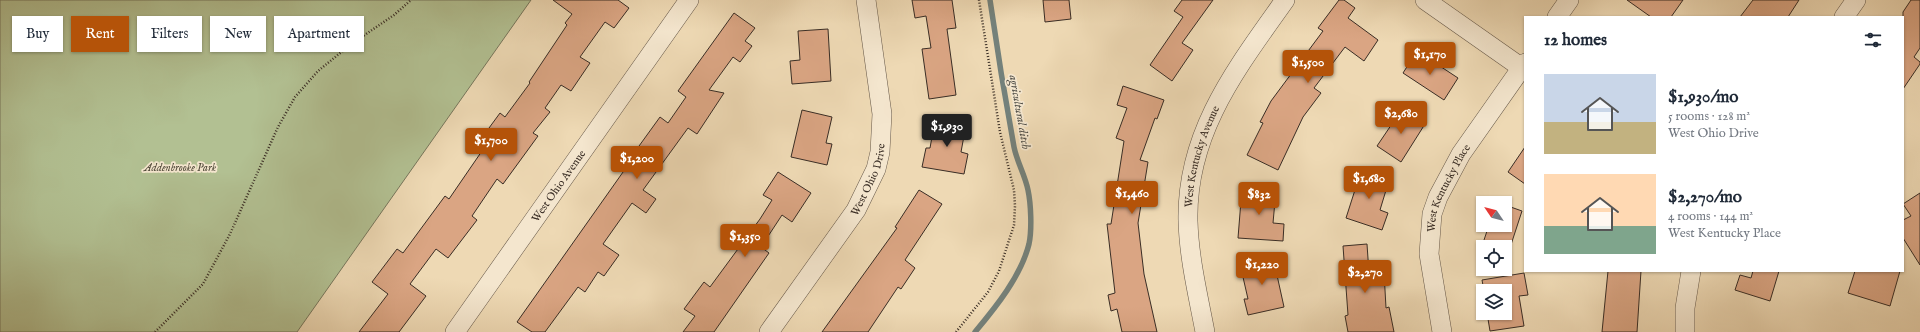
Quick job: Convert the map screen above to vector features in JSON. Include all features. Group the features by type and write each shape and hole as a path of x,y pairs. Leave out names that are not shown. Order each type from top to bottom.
{"street":[{"name":"West Ohio Avenue","path":"455,332 689,0"},
{"name":"West Ohio Drive","path":"769,332 856,210 876,169 880,152 882,114 866,0"},
{"name":"West Kentucky Avenue","path":"1205,332 1190,248 1188,220 1193,170 1205,128 1222,92 1285,0"},
{"path":"1425,0 1523,65"},
{"path":"1558,16 1569,0"},
{"path":"1845,16 1856,0"},
{"name":"West Kentucky Place","path":"1442,332 1429,254 1432,214 1438,197 1462,154 1523,65"},
{"path":"1685,332 1685,308 1691,272"}],"path":[{"path":"155,332 203,284 230,234 278,126 295,97 318,71 350,45 394,15 412,0"},
{"path":"956,332 988,292 999,271 1014,225 1014,190 1000,132 979,0"}],"green space":[{"name":"Addenbrooke Park","path":"0,0 531,0 297,332 0,332"}],"building":[{"path":"553,0 618,0 629,8 614,28 605,22 580,57 590,63 571,91 561,85 545,108 550,112 533,133 538,136 503,184 497,179 472,216 477,220 448,258 436,249 410,284 426,296 399,332 359,332 388,294 372,282 397,249 403,253 445,196 449,199 495,132 489,128 500,113 505,117 530,83 529,82 567,25 565,23 572,14"},
{"path":"912,0 952,0 956,28 947,29 956,95 929,99 922,49 931,48 926,16 915,18"},
{"path":"1043,0 1069,0 1071,19 1045,22"},
{"path":"1182,0 1213,0 1182,43 1193,50 1172,81 1150,65 1183,17 1174,11"},
{"path":"1339,0 1344,0 1355,8 1348,18 1378,40 1364,61 1345,47 1314,88 1321,93 1303,117 1278,170 1247,155 1263,123 1260,122 1271,101 1323,31 1318,28"},
{"path":"1627,0 1683,0 1672,16 1650,16"},
{"path":"1753,0 1799,0 1789,16 1741,16"},
{"path":"1911,0 1920,0 1920,48 1914,57 1920,62 1920,64 1904,88 1904,16 1903,12"},
{"path":"734,13 755,28 745,41 752,46 740,62 733,57 709,90 724,93 697,134 688,128 643,190 656,199 646,213 632,203 603,244 619,255 604,276 598,272 585,292 578,287 545,332 532,332 517,322 628,165 626,164 660,117 668,123 686,97 678,91"},
{"path":"828,29 831,81 792,84 790,61 800,60 798,31"},
{"path":"1417,51 1458,78 1444,100 1403,73"},
{"path":"1123,86 1164,100 1157,119 1155,118 1140,160 1148,162 1138,223 1144,274 1157,332 1122,332 1117,309 1111,311 1108,295 1115,293 1107,224 1111,224 1124,141 1116,138 1127,108 1117,105"},
{"path":"1402,109 1425,124 1401,162 1377,146"},
{"path":"802,110 832,117 826,143 832,144 827,165 791,157"},
{"path":"935,120 966,125 961,152 968,154 964,174 922,167 926,148 930,148"},
{"path":"1524,148 1524,183 1508,172"},
{"path":"1362,168 1390,177 1380,210 1388,213 1382,230 1346,218"},
{"path":"778,172 811,193 792,222 782,215 761,247 769,253 714,332 683,332 695,316 684,309 704,282 710,287 760,219 772,200 763,195"},
{"path":"1242,188 1276,190 1273,223 1284,224 1283,241 1238,238"},
{"path":"919,190 942,204 905,260 915,268 901,289 898,287 868,332 822,332 897,228 895,227"},
{"path":"1920,193 1920,265 1904,240 1904,220 1911,216 1904,203"},
{"path":"1512,207 1522,211 1512,242 1512,240 1484,240 1487,232 1512,232"},
{"path":"1367,244 1369,273 1384,272 1386,308 1389,307 1394,332 1348,332 1345,316 1348,315 1343,246"},
{"path":"1273,257 1284,307 1248,315 1244,299 1248,299 1240,264"},
{"path":"1608,272 1641,272 1637,332 1602,332"},
{"path":"1753,272 1779,272 1770,301 1735,290 1740,275 1751,278"},
{"path":"1855,272 1900,272 1890,306 1848,293"},
{"path":"1524,273 1528,295 1519,296 1524,326 1490,331 1488,320 1512,320 1512,284 1483,284 1482,280"}],"waterway":[{"name":"agricultural ditch","path":"975,332 999,302 1014,279 1025,256 1031,232 1031,217 1027,184 1014,147 990,0"}]}
